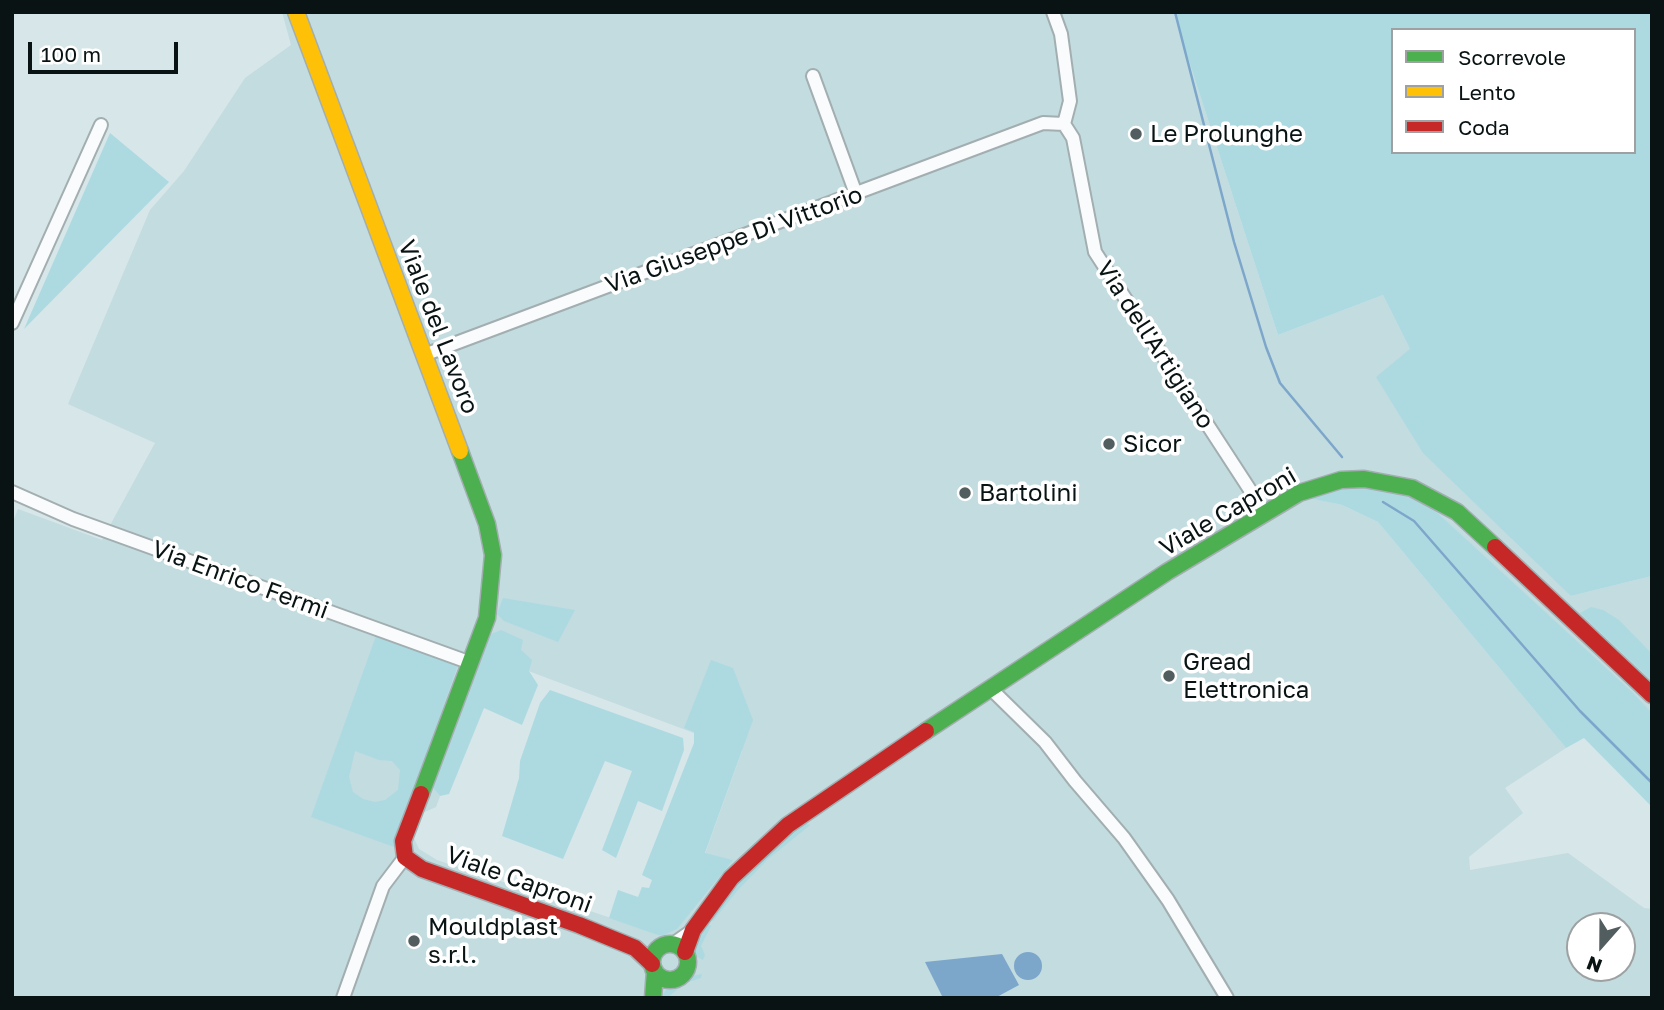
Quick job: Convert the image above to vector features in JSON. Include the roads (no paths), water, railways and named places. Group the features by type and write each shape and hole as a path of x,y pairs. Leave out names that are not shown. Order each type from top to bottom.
{"main road":[{"name":"Viale del Lavoro","path":"296,12 491,539 493,555 487,618 404,849"},
{"name":"Viale Caproni","path":"654,968 653,955 673,948 693,930 731,878 788,825 850,781 1157,579 1299,493 1341,480 1364,479 1412,488 1457,512 1652,695"},
{"name":"Viale Caproni","path":"404,849 422,869 635,947 673,948 688,960 686,971 671,981 660,977 635,947"},
{"path":"653,998 654,968"},
{"path":"653,998 671,981"}],"street":[{"name":"Via dell'Artigiano","path":"1053,12 1061,34 1070,102 1064,124 1073,138 1095,252 1265,513"},
{"path":"813,76 856,194"},
{"name":"Via Giuseppe Di Vittorio","path":"424,355 1043,123 1064,124"},
{"path":"12,323 101,125"},
{"name":"Via Enrico Fermi","path":"12,492 73,519 471,663"},
{"path":"991,689 1045,742 1074,781 1124,838 1168,900 1227,998"},
{"path":"342,998 383,886 404,849"}],"waterway":[{"path":"1175,12 1234,242 1266,347 1280,383 1342,457"},
{"path":"1383,502 1414,521 1580,711 1652,783"}],"place":[{"name":"Le Prolunghe","path":"1136,134"},
{"name":"Sicor","path":"1109,444"},
{"name":"Bartolini","path":"965,493"},
{"name":"Gread Elettronica","path":"1169,676"},
{"name":"Mouldplast s.r.l.","path":"414,941"}]}
